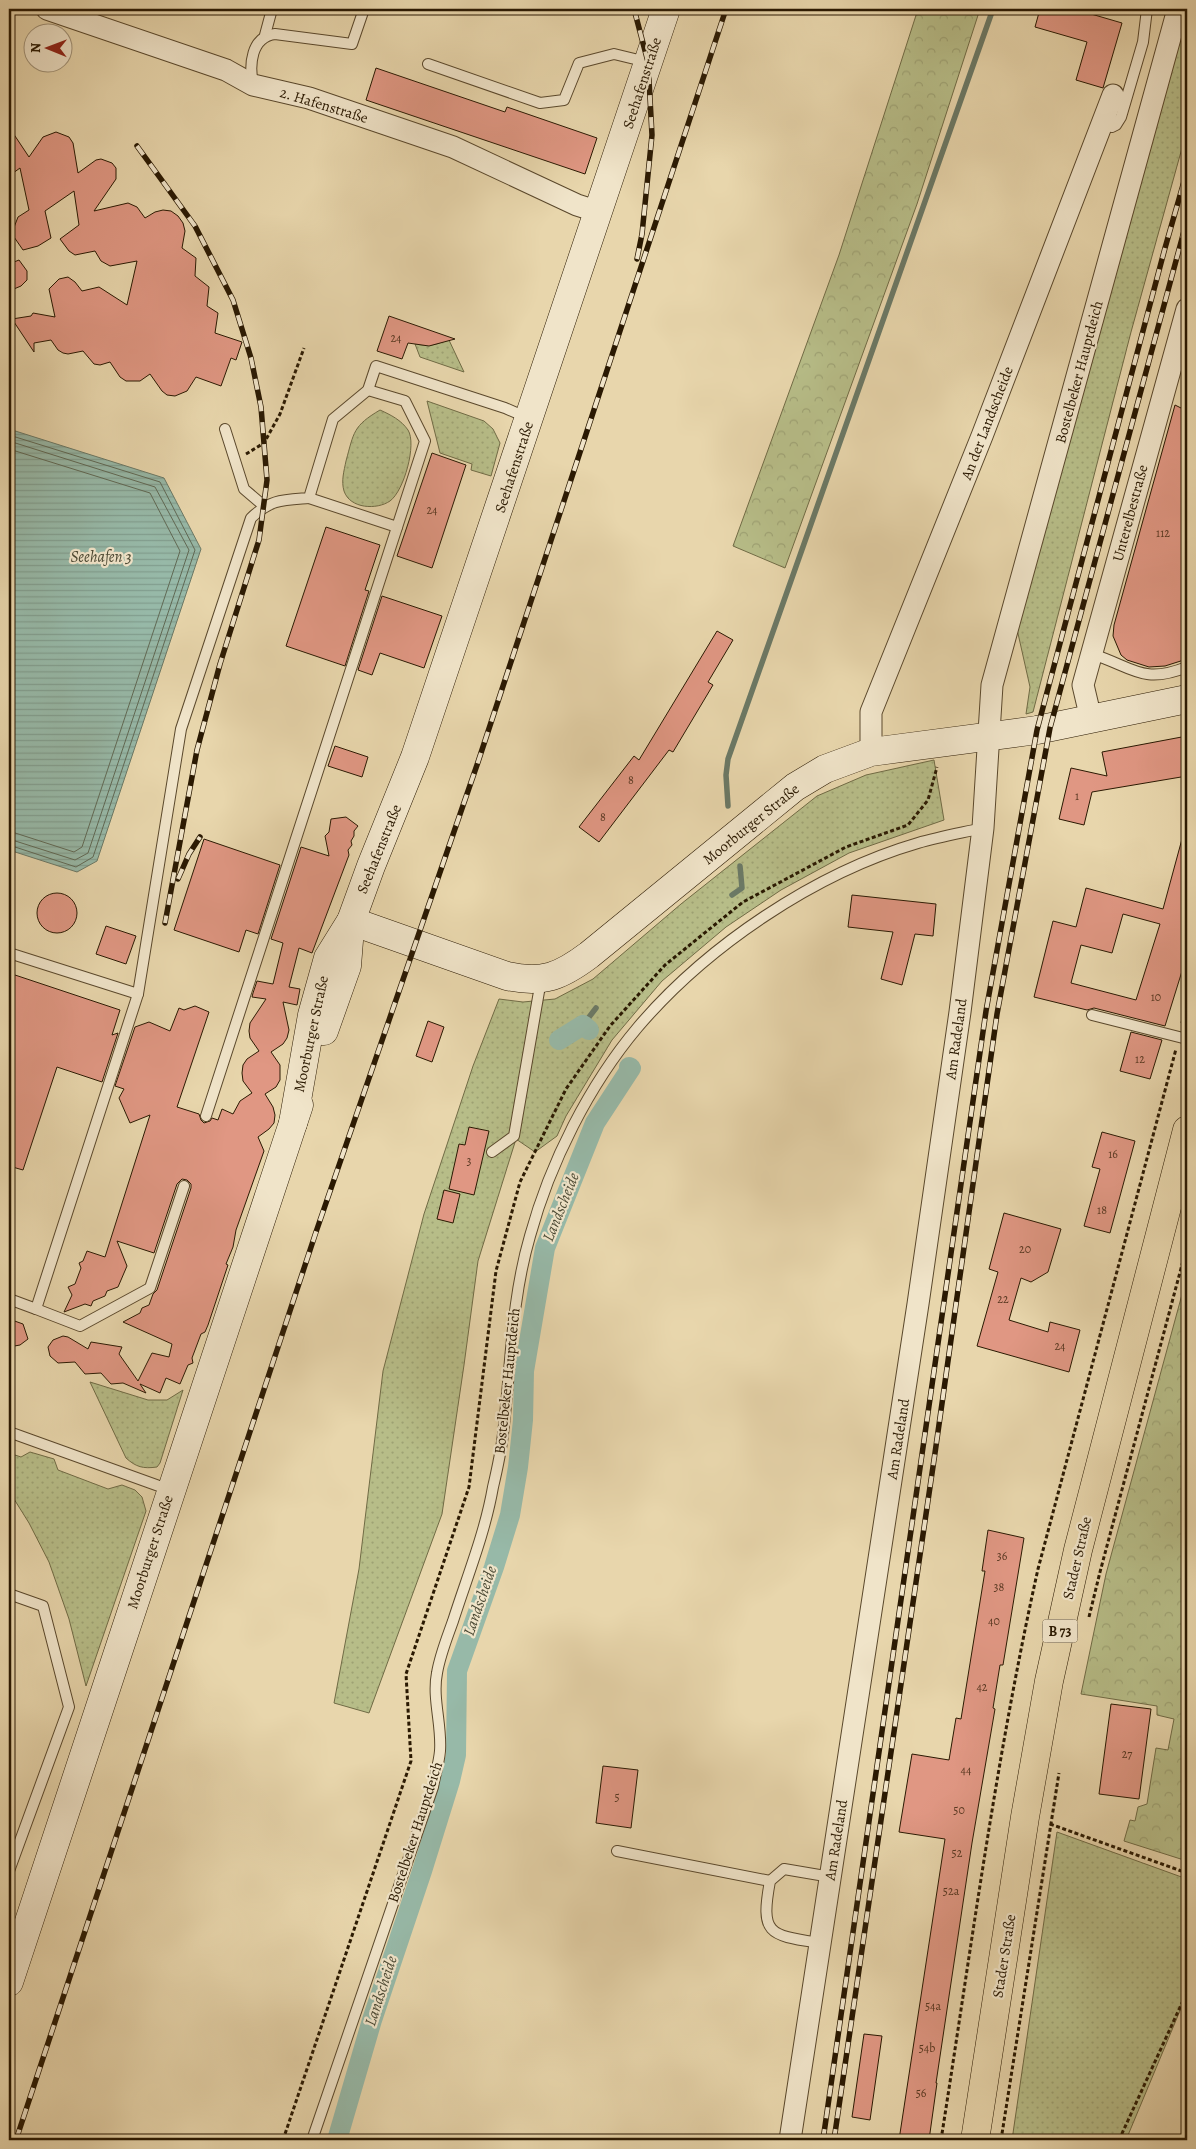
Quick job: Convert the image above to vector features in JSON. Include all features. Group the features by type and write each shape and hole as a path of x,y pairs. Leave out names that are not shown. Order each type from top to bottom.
{"main road":[{"name":"Seehafenstraße","path":"351,921 415,758 666,9"},
{"name":"Moorburger Straße","path":"9,1982 170,1490 347,966 351,921 507,976 524,980 541,980 562,973 581,962 795,788 825,769 871,752 1060,726 1187,699"},
{"name":"Stader Straße","path":"975,2140 1049,1681 1078,1550 1187,1130"}],"street":[{"name":"2. Hafenstraße","path":"47,9 226,70 253,85 308,98 453,147 578,205 598,212"},
{"name":"Bostelbeker Hauptdeich","path":"989,736 992,685 1178,9"},
{"name":"An der Landscheide","path":"871,752 871,712 982,436 1113,94"},
{"name":"Unterelbestraße","path":"1091,718 1083,685 1187,309"},
{"name":"Am Radeland","path":"790,2140 920,1294 960,1012 983,828 989,736"}],"lane":[{"path":"253,85 250,71 258,42 265,35 272,9"},
{"path":"265,35 275,34 352,44 364,9"},
{"path":"1102,123 1112,127 1116,125 1121,117 1143,42 1147,9"},
{"path":"428,64 540,103 564,100 579,63 614,54 648,62"},
{"path":"309,498 333,420 368,390 376,366 505,408 530,419"},
{"path":"206,1116 425,441 405,402 368,390"},
{"path":"225,429 244,489 264,506"},
{"path":"36,1309 138,994 180,729 251,518 264,506 284,500 309,498 396,527"},
{"path":"1092,654 1140,674 1169,674 1187,667"},
{"name":"Bostelbeker Hauptdeich","path":"312,2140 432,1787 440,1752 436,1675 491,1499 503,1436 519,1282 530,1236 547,1182 579,1115 603,1076 637,1028 673,991 717,951 768,913 818,884 860,865 915,844 983,828"},
{"path":"9,953 138,994"},
{"path":"492,1152 514,1136 541,980"},
{"path":"1092,1015 1187,1039"},
{"path":"9,1299 80,1326 150,1288 184,1186"},
{"path":"9,1432 170,1490"},
{"path":"9,1594 43,1606 69,1707 9,1871"},
{"path":"617,1851 770,1881"},
{"path":"820,1942 800,1940 774,1931 766,1922 764,1909 770,1881 784,1869 830,1877"}],"path":[{"path":"234,460 264,443 280,414 304,348"},
{"path":"282,2140 412,1761 406,1674 469,1487 496,1271 520,1182 566,1088 610,1026 665,965 743,902 846,848 908,825 928,800 943,743"},
{"path":"1087,1626 1187,1246"},
{"path":"1002,2140 1059,1771"},
{"path":"1050,1824 1187,1873"},
{"path":"1119,2140 1187,1992"}],"green space":[{"path":"918,9 980,9 917,204 785,568 733,546 839,255"},
{"path":"1187,9 1187,130 1131,332 1033,712 1026,714 1030,687 1017,629"},
{"path":"448,338 464,372 420,357 415,344 433,345"},
{"path":"427,401 484,421 493,429 500,443 491,476 471,470 472,464 440,453"},
{"path":"380,410 405,426 408,430 411,446 408,467 395,496 385,504 371,507 358,504 347,497 343,487 343,480 353,436 364,421"},
{"path":"934,760 944,820 849,853 781,890 726,927 662,981 612,1040 566,1116 557,1136 535,1152 516,1139 478,1261 442,1514 369,1713 334,1703 359,1569 383,1371 424,1214 473,1066 499,999 523,1002 555,999 593,979 681,904 817,796 866,775"},
{"path":"1187,1276 1187,1861 1124,1841 1130,1820 1135,1821 1138,1807 1147,1804 1156,1748 1168,1750 1174,1719 1157,1715 1157,1706 1081,1694 1106,1574"},
{"path":"90,1382 148,1400 167,1400 183,1390 160,1463 157,1467 140,1467 126,1458"},
{"path":"30,1452 54,1459 58,1470 108,1489 122,1485 135,1490 142,1497 146,1511 86,1686 69,1619 49,1562 29,1523 9,1491 9,1453 21,1457"},
{"path":"1057,1832 1187,1879 1187,1994 1126,2140 1012,2140"}],"water":[{"name":"Seehafen 3","path":"9,429 164,478 201,549 97,861 77,872 9,850"}],"building":[{"path":"1040,9 1074,9 1122,23 1103,88 1076,80 1087,42 1035,27"},
{"path":"376,68 505,112 507,107 597,138 585,174 366,100"},
{"path":"9,127 29,157 43,137 56,132 69,137 73,143 78,173 96,160 101,159 112,163 116,168 116,179 94,211 128,203 137,207 145,218 163,210 171,211 178,216 183,223 185,231 182,248 196,258 195,276 209,287 207,306 218,313 215,333 242,342 236,360 231,358 221,386 196,377 187,391 175,396 167,395 150,374 140,381 126,381 120,377 110,362 100,365 94,364 83,351 63,353 58,350 51,340 34,343 34,352 12,319 31,316 33,313 55,317 49,289 59,279 68,277 82,291 99,287 127,305 137,261 110,266 101,261 95,251 75,255 69,251 60,239 79,225 74,191 45,211 51,238 38,246 23,250 14,237 13,230 18,217 29,210 20,168 9,176"},
{"path":"19,260 27,271 27,280 21,286 9,291 9,264"},
{"path":"389,316 455,339 429,346 408,343 402,359 377,351"},
{"path":"1175,405 1187,411 1187,659 1165,666 1149,667 1127,660 1121,655 1113,636 1114,625"},
{"path":"432,453 466,465 432,568 397,556"},
{"path":"326,527 380,545 365,590 369,591 345,666 286,646"},
{"path":"382,596 442,616 424,668 380,653 372,675 358,670"},
{"path":"717,631 733,640 708,682 713,685 673,752 669,750 599,842 579,827 634,756 639,760"},
{"path":"1187,736 1187,776 1092,792 1084,825 1059,819 1071,768 1107,776 1102,752"},
{"path":"335,746 368,757 362,777 328,766"},
{"path":"346,817 358,826 354,831 351,841 352,845 348,850 349,855 312,953 299,948 289,987 300,989 297,1005 283,1002 289,1030 283,1044 271,1052 280,1065 280,1080 276,1087 265,1094 273,1107 274,1123 258,1137 264,1151 236,1230 233,1247 226,1264 228,1265 208,1325 205,1332 201,1334 192,1358 193,1363 188,1365 180,1384 166,1378 160,1393 140,1384 146,1393 123,1383 111,1384 101,1373 85,1374 75,1362 58,1363 50,1356 48,1347 53,1340 63,1336 88,1349 91,1342 122,1347 119,1354 138,1381 152,1353 169,1357 172,1344 123,1322 140,1313 142,1308 149,1305 153,1294 157,1290 191,1188 191,1184 187,1180 182,1179 177,1184 154,1253 117,1241 127,1266 118,1287 107,1291 105,1296 93,1301 91,1306 85,1304 64,1312 72,1295 68,1287 75,1284 81,1268 79,1263 83,1261 87,1251 105,1257 150,1115 130,1123 119,1098 124,1089 115,1086 135,1027 149,1022 170,1031 179,1008 184,1010 195,1006 209,1012 177,1107 199,1114 204,1123 212,1118 218,1120 222,1109 233,1114 240,1101 252,1093 243,1081 243,1065 247,1059 259,1051 250,1038 250,1023 266,999 252,997 257,981 273,984 283,943 271,939 301,847 329,856 325,836 329,832 331,819"},
{"path":"204,839 280,865 258,934 246,930 239,952 174,930"},
{"path":"1182,839 1187,840 1187,955 1165,1026 1094,1008 1087,1010 1034,997 1053,921 1076,927 1086,888 1163,909","holes":["1123,914 1160,924 1136,1000 1071,983 1081,945 1112,953"]},
{"path":"53,893 61,893 68,896 74,902 77,913 74,924 68,930 61,933 53,933 46,930 40,924 37,917 37,909 40,902 46,896"},
{"path":"852,895 936,904 933,936 915,934 902,985 881,979 893,932 848,927"},
{"path":"106,926 136,936 126,964 96,954"},
{"path":"9,973 120,1010 112,1035 118,1033 102,1082 57,1067 23,1170 9,1166"},
{"path":"428,1021 444,1027 432,1062 416,1056"},
{"path":"1131,1032 1162,1040 1150,1079 1120,1071"},
{"path":"469,1127 489,1131 474,1195 449,1189 459,1144 465,1145"},
{"path":"1102,1132 1135,1141 1110,1233 1084,1226 1100,1169 1092,1167"},
{"path":"444,1190 460,1194 453,1223 437,1219"},
{"path":"1004,1213 1061,1229 1048,1272 1031,1282 1021,1278 1009,1320 1048,1332 1050,1322 1080,1330 1069,1372 977,1346 998,1272 989,1269"},
{"path":"9,1319 23,1324 28,1339 20,1345 9,1347"},
{"path":"988,1530 1024,1538 1003,1665 1000,1665 993,1708 995,1709 972,1843 929,2140 899,2140 945,1839 899,1832 912,1754 949,1760 956,1718 961,1719 985,1571 982,1571"},
{"path":"1111,1704 1151,1709 1139,1799 1099,1794"},
{"path":"603,1766 638,1770 631,1828 596,1823"},
{"path":"864,2034 882,2036 870,2120 852,2117"}],"waterway":[{"path":"728,806 726,775 728,759 993,9"},
{"path":"732,895 742,888 740,866"},
{"path":"583,1025 596,1008"},
{"name":"Landscheide","path":"559,1040 583,1025 589,1030"},
{"name":"Landscheide","path":"337,2140 372,2020 450,1781 456,1755 457,1671 494,1567 510,1515 523,1420 524,1371 545,1248 595,1123 631,1068 629,1067"}],"railway":[{"path":"634,9 648,62 652,135 642,234 637,259"},
{"path":"16,2140 316,1232 478,762 726,9"},
{"path":"137,146 195,226 233,300 251,358 261,407 267,480 259,540 220,664 197,750 165,923"},
{"path":"823,2140 986,1011 1037,730 1187,171"},
{"path":"834,2140 935,1453 997,1014 1050,728 1187,220"},
{"path":"178,879 189,854 200,837"}]}
